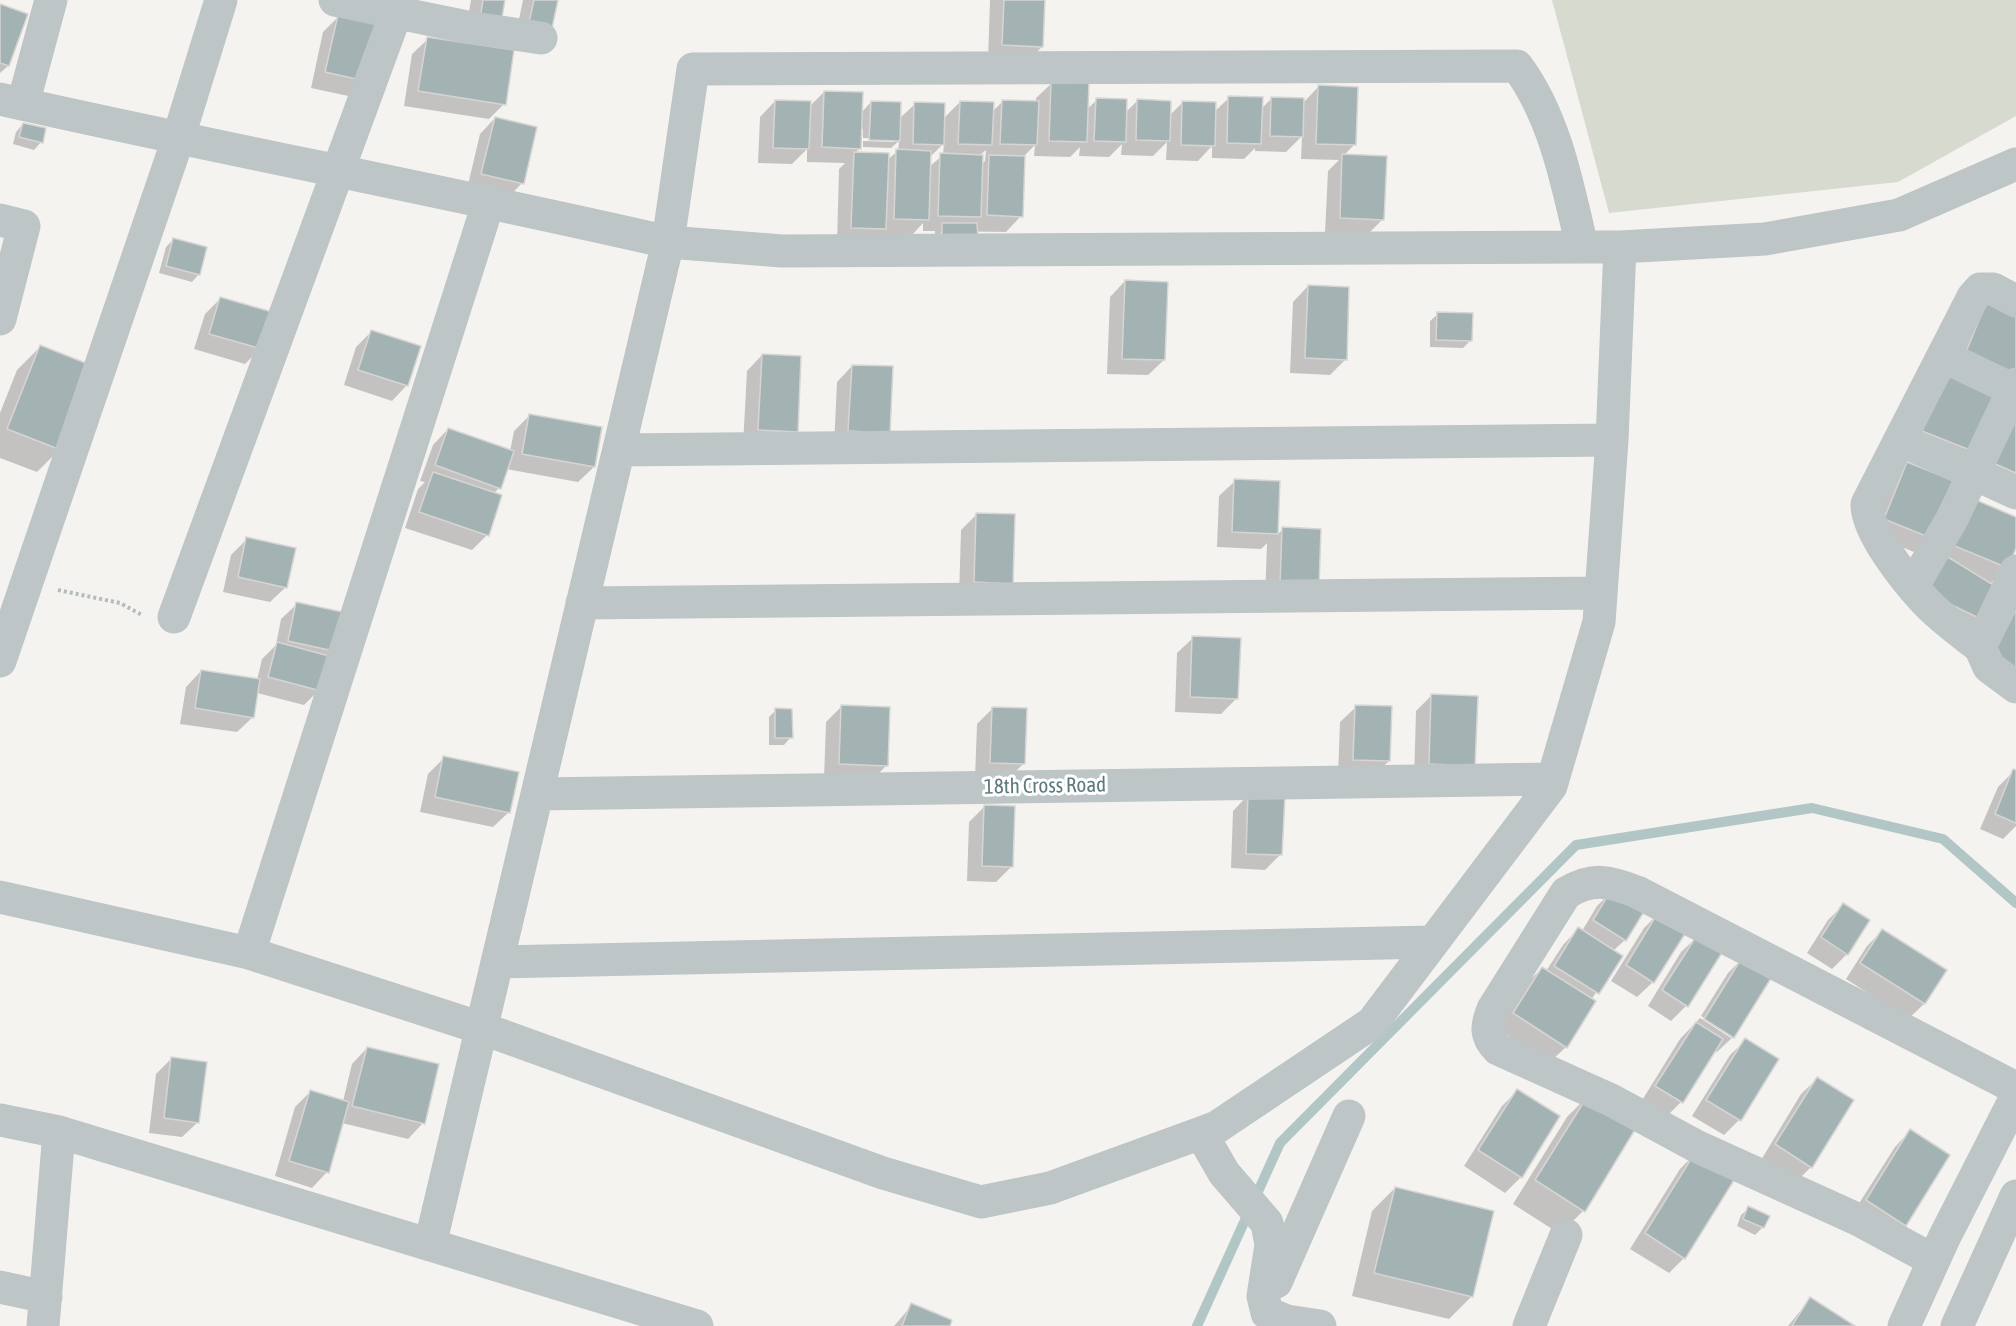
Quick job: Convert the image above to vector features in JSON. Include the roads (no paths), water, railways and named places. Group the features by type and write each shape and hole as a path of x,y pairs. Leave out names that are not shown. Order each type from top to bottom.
{"street":[{"path":"51,0 11,102 178,139 489,201 668,242 782,251 1620,247 1765,239 1899,215 2016,164"},
{"path":"0,661 25,581 178,139 221,0"},
{"path":"335,0 541,38"},
{"path":"174,617 396,13"},
{"path":"430,1245 668,242 693,69 1517,66 1533,87 1567,180 1582,247"},
{"path":"249,953 489,201"},
{"path":"0,220 24,226 0,319"},
{"path":"0,897 249,953 481,1028 883,1173 981,1202 1050,1188 1217,1127 1372,1023 1551,786 1599,622 1599,593 1612,440 1620,247"},
{"path":"2016,301 1993,289 1980,290 1973,297 1867,504 1867,516 1871,527 1913,586 1927,603 1980,647 1989,667 2016,687"},
{"path":"1913,586 1952,519 1972,473 2015,388 1943,356"},
{"path":"619,450 1612,440"},
{"path":"1901,440 2016,494"},
{"path":"1980,647 2016,571"},
{"path":"582,603 1599,593"},
{"name":"18th Cross Road","path":"537,794 1552,779"},
{"path":"1933,1260 1837,1210 1696,1146 1611,1100 1498,1049 1490,1041 1486,1030 1493,1009 1566,893 1582,883 1596,881 1617,884 1637,892 2016,1088"},
{"path":"497,962 1433,942"},
{"path":"1904,1326 1933,1260 2016,1097"},
{"path":"1261,1316 1349,1116"},
{"path":"0,1120 59,1132 696,1326"},
{"path":"0,1287 45,1311 59,1132"},
{"path":"1201,1133 1224,1173 1267,1223 1271,1245 1261,1316"},
{"path":"1957,1326 2016,1196"},
{"path":"1529,1326 1566,1235"},
{"path":"1261,1316 1267,1313 1287,1321 1320,1326"}],"waterway":[{"path":"1197,1326 1280,1143 1576,845 1812,808 1943,839 2016,903"}]}
